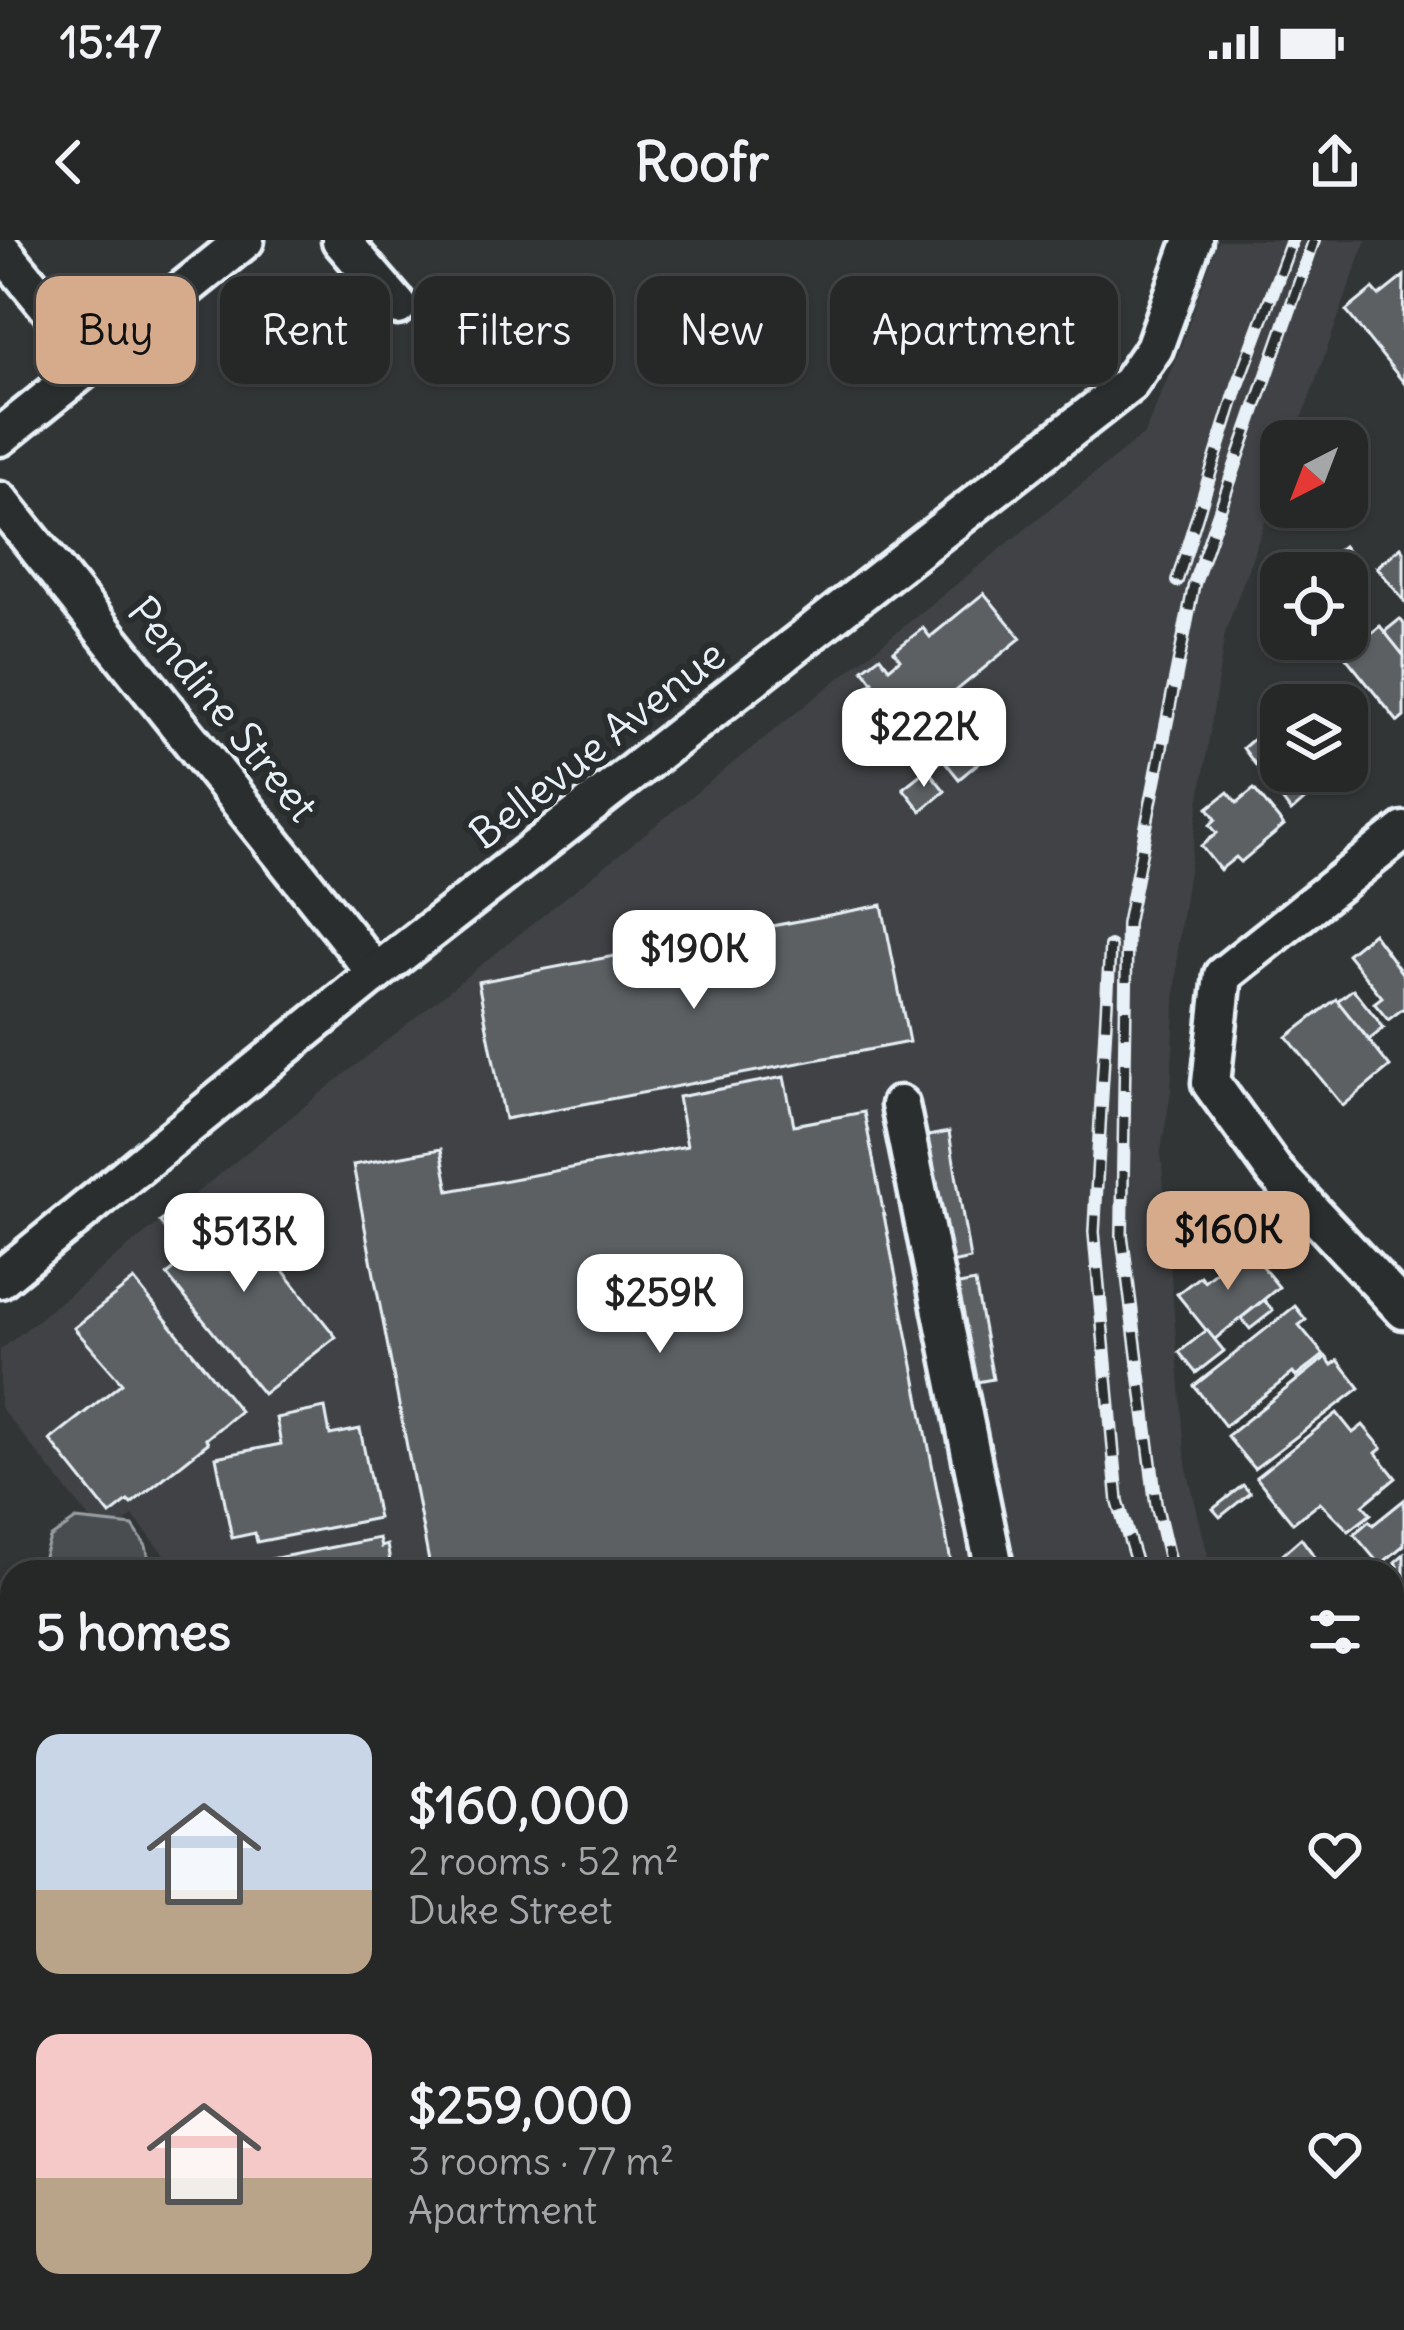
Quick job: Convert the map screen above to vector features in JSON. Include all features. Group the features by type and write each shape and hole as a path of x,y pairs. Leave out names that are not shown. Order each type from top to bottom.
{"street":[{"path":"196,280 245,240"},
{"path":"341,240 398,306"},
{"name":"Bellevue Avenue","path":"0,1279 376,973 1129,384 1154,348 1193,240"},
{"path":"0,248 36,292"},
{"path":"0,437 66,384"},
{"name":"Pendine Street","path":"0,501 376,973"},
{"path":"1404,831 1223,975 1211,1083 1275,1172 1404,1310"},
{"path":"900,1106 993,1560"}],"shaded area":[{"path":"1218,240 1366,240 1302,420 1260,420 1263,528 1225,633 1178,943 1171,1092 1161,1151 1186,1464 1209,1560 169,1560 133,1516 105,1537 0,1407 0,1350 1144,434"},
{"path":"76,1520 133,1526 149,1560 43,1560 50,1538"}],"building":[{"path":"1404,276 1404,383 1346,311 1373,289 1379,296"},
{"path":"1401,547 1404,551 1404,601 1377,567"},
{"path":"984,593 1021,638 951,695 981,732 968,741 983,759 959,779 943,759 933,767 868,686 873,682 863,669 880,656 889,668 900,659 894,651 923,628 930,637"},
{"path":"1400,619 1404,624 1404,656 1384,632"},
{"path":"1380,626 1404,656 1404,717 1398,722 1348,660 1368,660 1368,636"},
{"path":"1260,733 1260,771 1243,748"},
{"path":"927,769 945,791 921,811 903,788"},
{"path":"1254,789 1284,826 1241,862 1236,857 1220,870 1201,846 1217,833 1210,825 1216,819 1208,808 1228,792 1237,803"},
{"path":"1276,792 1314,792 1291,812"},
{"path":"882,905 909,1042 505,1119 478,982"},
{"path":"1373,933 1404,976 1404,1008 1388,1020 1374,1003 1382,997 1347,954"},
{"path":"1353,989 1384,1028 1369,1040 1337,1001"},
{"path":"1336,999 1390,1067 1343,1106 1287,1037"},
{"path":"784,1077 794,1125 864,1112 951,1560 429,1560 353,1165 441,1149 449,1191 687,1146 678,1097"},
{"path":"949,1132 970,1259 942,1265 917,1138"},
{"path":"187,1201 207,1224 231,1205 336,1337 263,1394 167,1275 182,1263 173,1252 180,1246 160,1222"},
{"path":"1246,1247 1279,1287 1214,1340 1177,1294 1200,1276 1204,1281"},
{"path":"134,1280 240,1411 206,1439 208,1443 110,1515 50,1440 122,1383 74,1328"},
{"path":"975,1282 993,1379 961,1385 943,1288"},
{"path":"1264,1300 1273,1311 1250,1329 1241,1318"},
{"path":"1295,1306 1306,1320 1299,1325 1324,1355 1225,1426 1194,1386"},
{"path":"1207,1330 1224,1351 1196,1373 1179,1352"},
{"path":"1326,1357 1332,1365 1338,1360 1360,1388 1254,1469 1227,1436"},
{"path":"325,1408 330,1435 360,1429 378,1518 257,1542 255,1533 232,1538 216,1457 281,1444 276,1418"},
{"path":"1337,1413 1353,1433 1363,1425 1382,1448 1376,1453 1396,1478 1363,1505 1371,1514 1349,1531 1320,1502 1293,1523 1256,1477"},
{"path":"1243,1485 1250,1493 1220,1517 1213,1509"},
{"path":"1404,1500 1404,1545 1386,1560 1376,1560 1354,1534 1369,1521 1373,1525"},
{"path":"379,1538 381,1547 387,1545 390,1560 266,1560"},
{"path":"1301,1538 1315,1557 1311,1560 1276,1560"}],"railway":[{"path":"1177,581 1238,385 1292,240"},
{"path":"1169,1560 1156,1504 1122,1235 1127,924 1194,584 1314,240"},
{"path":"1110,946 1094,1232 1118,1502 1135,1560"}]}
